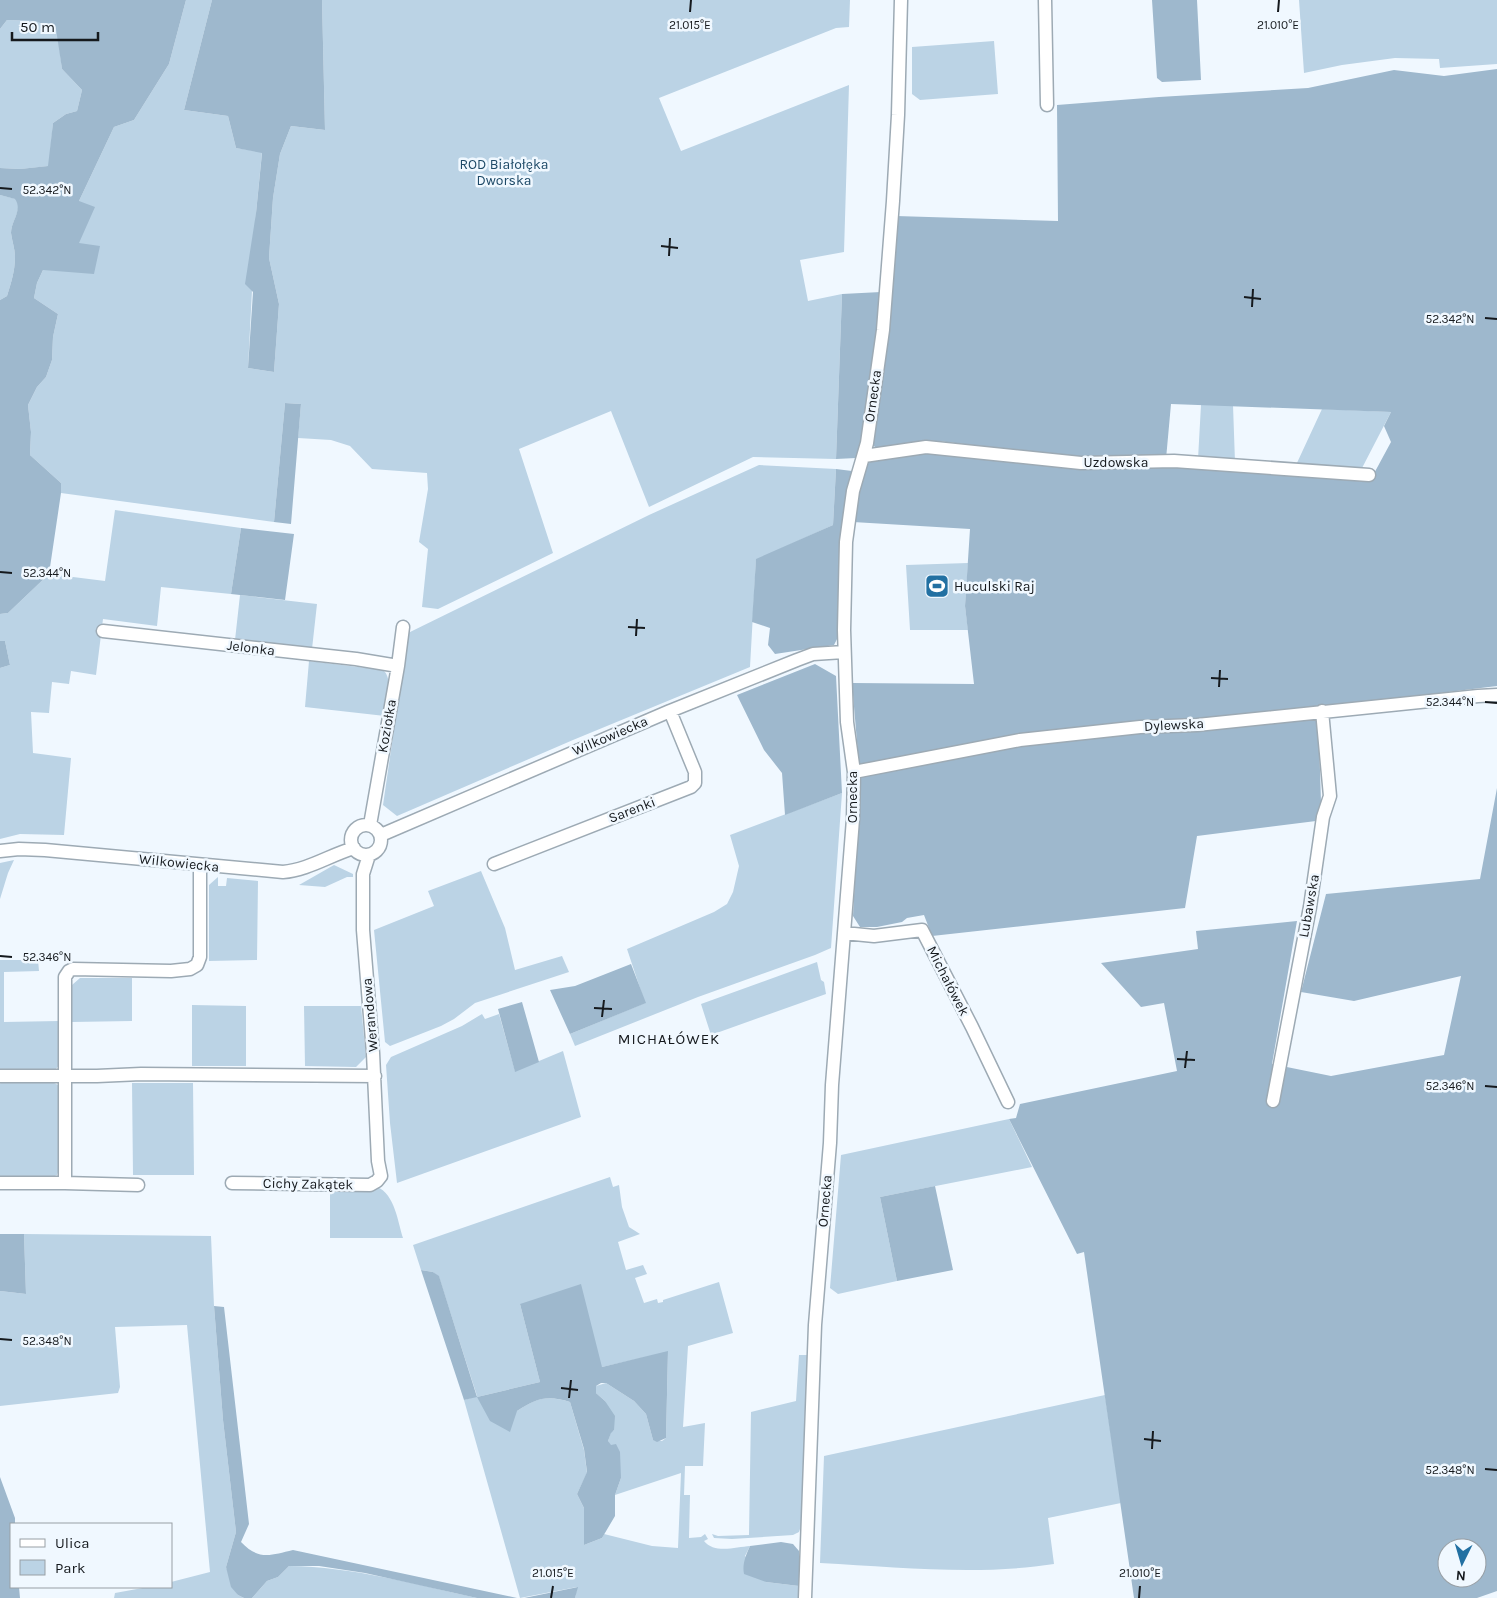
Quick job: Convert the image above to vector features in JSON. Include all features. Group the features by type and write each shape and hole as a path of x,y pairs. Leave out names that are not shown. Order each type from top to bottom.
{"street":[{"name":"Ornecka","path":"805,1598 815,1325 853,819 854,772 847,722 844,652 849,512 856,478 864,456 883,330 892,234 901,0"},
{"path":"1045,0 1047,105"},
{"name":"Uzdowska","path":"864,456 926,447 1081,463 1174,461 1370,475"},
{"name":"Koziołka","path":"370,825 403,627"},
{"name":"Jelonka","path":"104,630 398,666"},
{"name":"Wilkowiecka","path":"381,835 670,711 796,660 814,654 844,652"},
{"name":"Dylewska","path":"854,772 1020,740 1140,726 1197,725 1322,711 1478,696 1497,696"},
{"name":"Sarenki","path":"494,864 691,787 696,783 696,772 670,711"},
{"name":"Lubawska","path":"1273,1100 1312,892 1323,817 1330,796 1322,711"},
{"path":"370,825 375,827 381,835 380,846 374,853 369,855 360,853 354,848 351,840 354,831 361,826 370,825"},
{"name":"Wilkowiecka","path":"0,851 19,848 283,872 295,871 334,854 354,848"},
{"name":"Werandowa","path":"369,855 363,874 362,930 375,1076 378,1161 381,1176"},
{"path":"65,1182 64,977 73,969 171,971 190,969 197,965 200,957 200,865"},
{"name":"Michałówek","path":"844,933 874,936 922,930 1008,1102"},
{"path":"0,1076 141,1074 375,1076"},
{"name":"Cichy Zakątek","path":"232,1183 370,1185 381,1176"},
{"path":"0,1183 65,1182 138,1185"}],"green space":[{"name":"ROD Białołęka Dworska","path":"186,0 212,0 184,110 228,116 236,148 262,152 256,213 248,368 274,372 279,304 269,258 273,198 280,154 291,126 325,130 322,0 850,0 849,27 836,28 659,98 681,151 849,85 844,252 800,260 808,301 842,294 836,459 753,457 649,507 611,411 519,449 553,553 438,609 422,607 428,549 419,542 428,489 427,473 372,469 350,446 331,440 298,438 301,404 285,403 274,522 61,493 61,483 30,455 31,432 28,405 37,387 46,377 52,360 53,337 58,314 34,298 37,283 43,270 78,243 79,201 114,127 134,120 169,64"},
{"path":"1299,0 1497,0 1497,64 1440,68 1439,59 1395,58 1342,65 1304,73"},
{"path":"7,20 35,21 57,28 62,69 82,90 77,111 66,114 53,123 49,166 20,169 0,168 0,29"},
{"path":"994,41 998,94 920,100 912,94 912,47"},
{"path":"0,195 16,199 18,207 11,233 15,254 14,272 7,296 0,300"},
{"path":"1201,405 1233,405 1235,462 1198,459"},
{"path":"1322,409 1391,412 1361,470 1296,465"},
{"path":"759,465 836,469 833,525 756,560 750,667 573,740 397,816 383,805 408,633 649,515"},
{"path":"115,510 241,528 231,594 161,587 157,626 103,619 96,675 71,671 69,684 52,682 49,713 31,712 33,753 71,758 64,835 20,834 0,839 0,668 10,665 5,641 0,641 0,614 8,613 49,574 105,581"},
{"name":"Huculski Raj","path":"968,563 965,606 968,630 910,630 906,565"},
{"path":"240,595 317,604 312,649 235,640"},
{"path":"309,661 383,670 389,685 385,716 305,707"},
{"path":"842,793 831,948 698,997 575,1046 570,1034 645,1003 627,949 714,912 727,904 733,892 739,866 730,835"},
{"path":"14,860 8,873 0,899 0,863"},
{"path":"334,865 353,874 353,877 347,877 325,887 299,885"},
{"path":"481,871 505,928 515,970 562,956 569,972 475,1003 441,1026 390,1046 385,1042 374,930 434,906 428,891"},
{"path":"218,877 218,886 226,886 227,878 258,881 257,960 209,961 209,885"},
{"path":"0,960 38,960 39,971 4,972 4,1022 59,1021 60,1064 55,1070 2,1071 0,1069"},
{"path":"817,962 826,994 711,1035 701,1004"},
{"path":"80,978 132,978 132,1021 72,1022 72,985"},
{"path":"192,1005 246,1006 246,1066 192,1066"},
{"path":"304,1006 361,1006 366,1057 356,1067 305,1066"},
{"path":"482,1014 485,1019 499,1014 515,1071 563,1051 581,1117 397,1183 386,1065 391,1057 462,1026"},
{"path":"1,1080 41,1080 49,1081 60,1087 61,1165 57,1175 48,1179 0,1179"},
{"path":"132,1083 193,1083 194,1175 133,1175"},
{"path":"1009,1119 1032,1167 880,1197 897,1281 838,1294 830,1288 841,1155"},
{"path":"610,1177 613,1187 619,1185 622,1207 629,1227 640,1234 618,1242 626,1270 643,1265 647,1274 635,1278 644,1303 657,1299 658,1303 663,1302 663,1300 719,1282 733,1333 688,1346 683,1427 705,1423 703,1466 685,1466 684,1495 690,1495 689,1538 701,1537 705,1534 708,1539 704,1541 708,1545 719,1549 750,1546 745,1556 766,1582 799,1586 799,1598 575,1598 577,1587 520,1598 464,1400 477,1396 439,1277 433,1272 421,1270 413,1245","holes":["520,1304 602,1367 668,1352 666,1438 662,1441 653,1440 646,1414 634,1401 606,1383 596,1386 596,1393 605,1401 614,1430 611,1432 608,1441 621,1478 615,1495 681,1473 678,1548 652,1546 604,1534 602,1538 584,1545 584,1508 577,1494 587,1473 584,1450 570,1402 548,1398 542,1399 530,1403 517,1411 477,1397 540,1382"]},
{"path":"330,1186 368,1186 377,1187 383,1191 392,1202 403,1238 330,1238"},
{"path":"24,1234 211,1236 214,1306 223,1420 236,1532 226,1567 238,1595 244,1598 114,1598 115,1593 142,1588 172,1588 172,1582 210,1572 187,1325 115,1327 120,1387 118,1393 0,1406 0,1291 26,1294"},
{"path":"799,1355 808,1355 802,1523 799,1532 793,1535 732,1539 714,1538 712,1534 718,1536 749,1535 751,1412 796,1401"},
{"path":"1105,1395 1121,1503 1048,1518 1054,1564 1025,1568 967,1570 820,1563 824,1456"},
{"path":"289,1566 337,1569 477,1598 252,1598 267,1581 278,1577"}],"shaded area":[{"path":"0,0 186,0 169,64 134,120 114,127 79,201 95,207 79,243 100,246 94,274 43,270 37,283 34,298 58,314 53,337 52,360 46,377 37,387 28,405 31,432 30,455 61,483 61,493 49,574 8,613 0,614 0,300 7,296 14,272 15,254 11,233 18,207 15,199 0,195 0,168 20,169 48,166 53,123 66,114 77,111 82,90 62,69 56,29 35,21 7,20 0,29"},
{"path":"212,0 322,0 325,130 291,126 280,154 273,198 269,258 279,304 274,372 248,368 253,292 245,284 256,213 262,153 236,148 228,116 184,110"},
{"path":"1152,0 1197,0 1201,80 1162,82 1157,78"},
{"path":"1497,69 1497,686 1318,708 1321,802 1316,821 1197,836 1185,908 932,936 924,915 877,927 860,927 853,916 860,777 852,683 974,684 965,606 970,529 853,522 864,467 876,457 912,452 1166,464 1371,479 1391,442 1384,426 1391,412 1171,404 1166,459 1080,458 938,441 877,449 871,443 896,216 1058,221 1057,105 1308,88 1394,70 1444,76"},
{"path":"881,292 863,441 856,458 836,459 842,294"},
{"path":"285,403 301,404 291,524 274,522"},
{"path":"836,469 852,471 847,490 842,530 841,631 834,645 775,654 768,645 770,628 752,622 756,559 833,525"},
{"path":"241,528 294,534 285,600 231,594"},
{"path":"0,641 5,641 10,665 0,668"},
{"path":"815,664 836,676 842,793 785,815 782,773 764,750 737,695"},
{"path":"1497,788 1497,1591 1477,1598 1134,1598 1084,1252 1077,1254 1009,1119 1016,1118 1020,1104 1177,1071 1164,1003 1141,1007 1101,963 1198,949 1196,931 1297,921 1272,1064 1331,1076 1444,1055 1461,976 1354,1001 1301,992 1326,894 1480,879"},
{"path":"631,964 646,1003 570,1034 550,990 575,986"},
{"path":"522,1002 539,1062 515,1072 498,1009"},
{"path":"935,1186 953,1270 897,1281 880,1197"},
{"path":"0,1234 24,1234 26,1294 0,1291"},
{"path":"421,1270 433,1272 439,1276 477,1397 464,1400"},
{"path":"581,1284 602,1367 668,1351 666,1438 657,1442 653,1440 646,1414 634,1401 606,1383 596,1386 596,1393 605,1401 615,1416 614,1430 608,1441 611,1445 616,1444 620,1452 621,1478 615,1495 615,1516 602,1538 584,1545 584,1508 577,1494 587,1472 584,1449 570,1402 548,1398 530,1403 517,1411 510,1432 490,1421 477,1397 540,1382 520,1304"},
{"path":"214,1306 224,1307 249,1524 241,1542 254,1552 260,1554 272,1555 293,1550 517,1598 477,1598 365,1573 319,1566 289,1566 278,1577 267,1581 252,1598 244,1598 238,1595 231,1587 226,1567 236,1532 223,1420"},
{"path":"0,1477 15,1518 15,1523 10,1523 10,1588 19,1588 20,1598 0,1598"},
{"path":"781,1542 793,1544 799,1551 799,1586 766,1582 744,1574 744,1563 750,1546"},
{"path":"578,1587 575,1598 524,1598"}],"place":[{"name":"Huculski Raj","path":"937,586"}],"district":[{"name":"MICHAŁÓWEK","path":"669,1039"}]}
